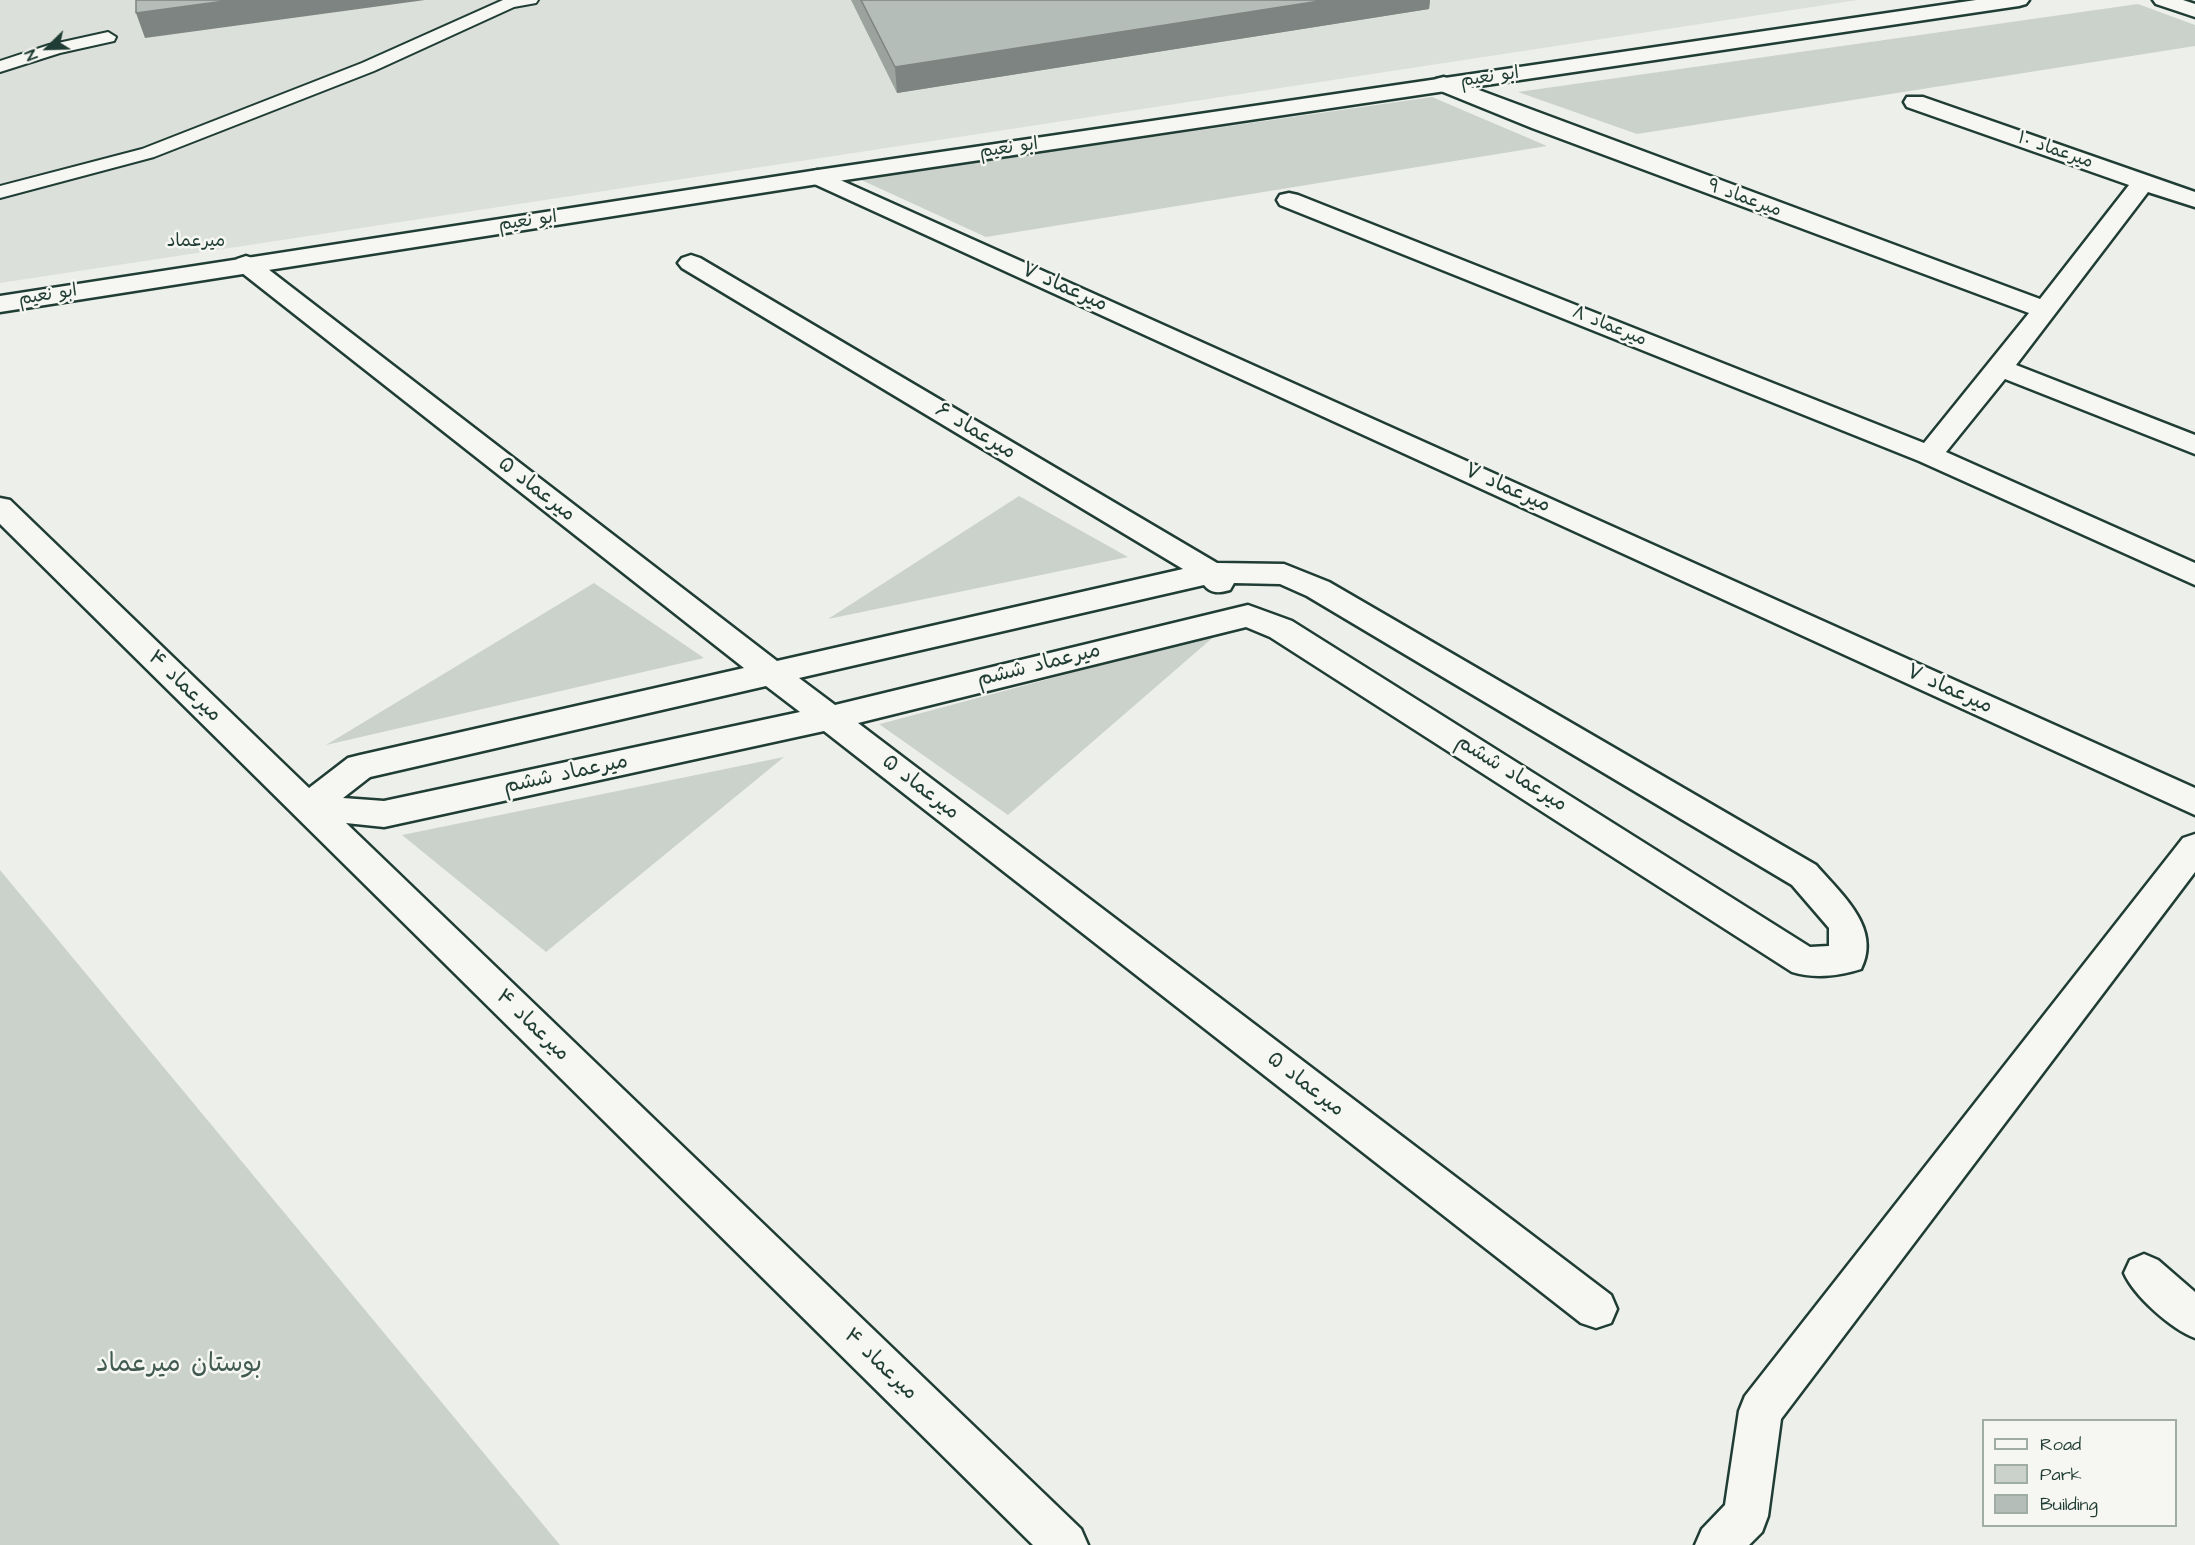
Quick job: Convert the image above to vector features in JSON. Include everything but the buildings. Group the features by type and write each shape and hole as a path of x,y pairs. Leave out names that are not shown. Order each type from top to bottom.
{"street":[{"name":"ابو نعیم","path":"0,304 818,177 2019,0"},
{"path":"2163,0 2195,11"},
{"name":"میرعماد ۹","path":"1444,84 1540,123 2045,310"},
{"name":"میرعماد ۱۰","path":"1915,102 2195,200"},
{"name":"میرعماد ۷","path":"818,177 2195,802"},
{"path":"1929,455 2000,368 2143,182"},
{"name":"میرعماد ۸","path":"1289,200 1929,455 2195,574"},
{"name":"میرعماد ۶","path":"691,263 1211,573 1248,616"},
{"name":"میرعماد ۵","path":"246,264 829,718 1596,1309"},
{"path":"2000,368 2195,445"},
{"name":"میرعماد ۴","path":"0,507 1065,1545"},
{"name":"میرعماد ششم","path":"1211,573 1284,574 1318,590 1804,875 1846,924 1848,959 1805,962 1281,628 1248,616 829,718 384,814 307,807 360,766 1211,573"},
{"path":"1718,1545 1746,1516 1760,1412 2195,847"},
{"path":"2144,1273 2195,1319"}],"lane":[{"path":"0,192 148,153 368,67 510,3 530,0"},
{"path":"0,67 55,49 108,38"}],"shaded area":[{"path":"0,0 1858,0 0,283"}],"green space":[{"path":"2138,4 2195,25 2195,46 1637,134 1518,92"},
{"path":"1432,97 1547,146 986,237 859,179"},
{"path":"1019,496 1128,557 828,619"},
{"path":"594,583 704,658 326,745"},
{"path":"1217,634 1008,815 879,724 880,724"},
{"path":"784,757 546,952 402,835"},
{"name":"بوستان میرعماد","path":"0,870 560,1545 0,1545"}],"district":[{"name":"میرعماد","path":"196,242"}]}
